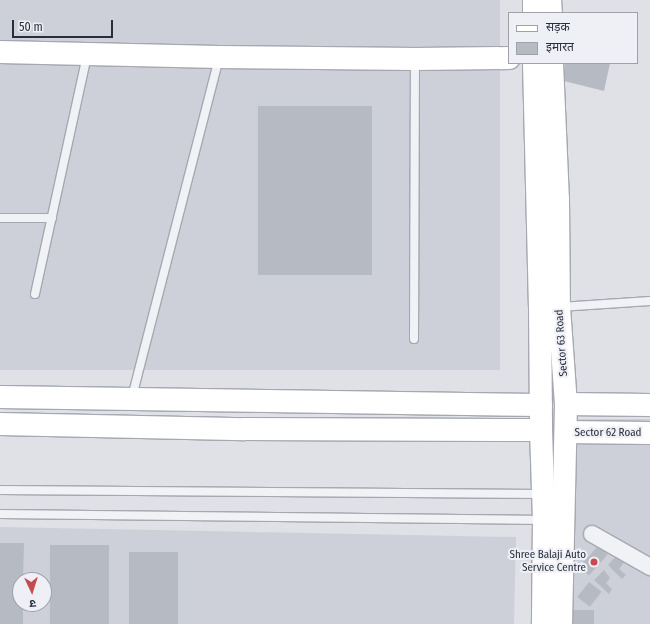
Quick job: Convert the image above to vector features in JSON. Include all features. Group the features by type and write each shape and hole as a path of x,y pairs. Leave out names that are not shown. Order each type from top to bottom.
{"street":[{"path":"534,0 534,12"},
{"path":"550,0 551,12"},
{"path":"0,52 219,57 415,59 508,58"},
{"name":"Sector 63 Road","path":"534,64 544,520 543,624"},
{"name":"Sector 63 Road","path":"552,64 558,199 559,307 566,404 561,624"},
{"path":"0,397 541,405"},
{"path":"566,404 650,405"},
{"path":"0,424 245,429 541,430"},
{"name":"Sector 62 Road","path":"566,432 650,433"},
{"path":"592,534 650,567"}],"lane":[{"path":"35,294 87,55"},
{"path":"132,398 219,57"},
{"path":"414,339 415,59"},
{"path":"0,218 52,218"},
{"path":"559,307 650,301"},
{"path":"0,490 543,494"},
{"path":"0,514 544,520"}],"shaded area":[{"path":"0,0 500,0 500,370 0,370"},
{"path":"560,419 650,419 650,624 560,624"},
{"path":"0,527 516,537 514,624 0,624"}],"building":[{"path":"565,64 610,64 604,91 564,81"},
{"path":"258,106 372,106 372,275 258,275"},
{"path":"0,543 24,543 23,572 12,572 12,612 23,612 23,624 0,624"},
{"path":"50,545 109,545 109,624 50,624 50,612 52,612 52,572 50,572"},
{"name":"Shree Balaji Auto Service Centre","path":"598,546 608,555 589,576 579,567"},
{"path":"129,552 178,552 178,624 129,624"},
{"path":"617,555 625,561 619,569 626,575 622,579 608,565"},
{"path":"604,570 610,578 606,583 612,589 609,594 594,580"},
{"path":"589,582 602,592 590,607 577,597"},
{"path":"572,610 594,610 594,624 572,624"}],"place":[{"name":"Shree Balaji Auto Service Centre","path":"594,562"}]}
